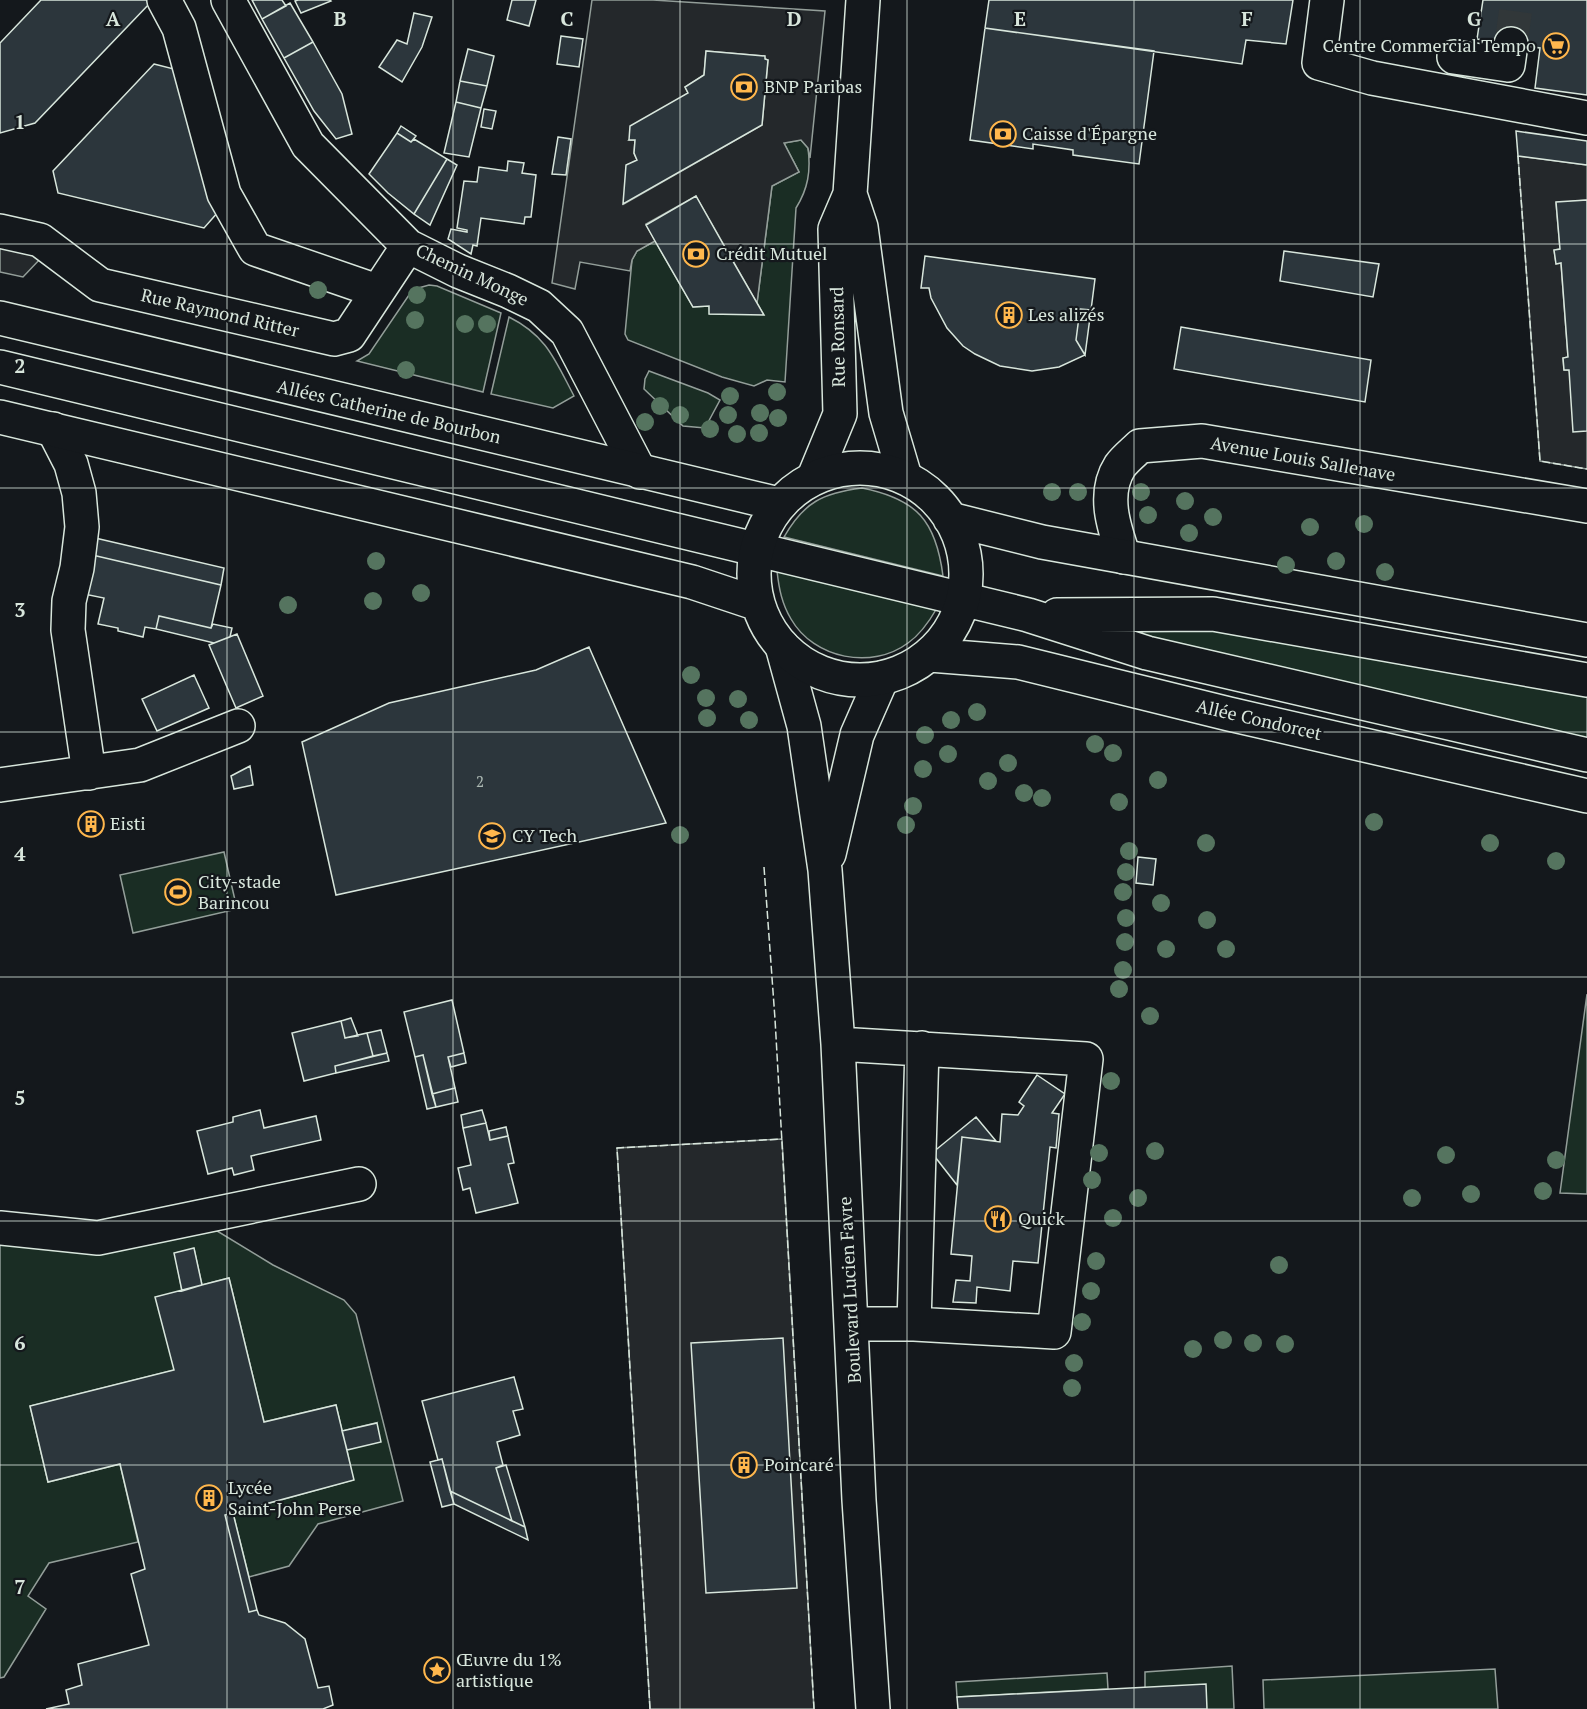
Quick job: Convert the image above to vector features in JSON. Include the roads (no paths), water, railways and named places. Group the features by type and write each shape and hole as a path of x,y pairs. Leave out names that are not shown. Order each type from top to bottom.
{"main road":[{"path":"164,0 179,28 224,194 255,249 377,291"},
{"name":"Chemin Monge","path":"228,0 308,145 408,246 458,271 539,306 567,332 640,472"},
{"name":"Rue Ronsard","path":"814,477 840,414 835,229 850,194 863,0"},
{"path":"1327,0 1319,63 1372,78 1587,118"},
{"path":"1454,57 1508,66 1511,44"},
{"name":"Rue Ronsard","path":"850,194 861,227 886,413 904,477"},
{"name":"Rue Raymond Ritter","path":"0,231 40,240 100,285 334,339 349,335 408,246"},
{"name":"Allées Catherine de Bourbon","path":"0,318 779,504"},
{"path":"0,368 758,548 1028,615 1147,653 1587,754"},
{"path":"0,417 692,582 758,603"},
{"path":"53,429 71,464 79,493 81,527 77,568 69,601 68,630 88,773"},
{"name":"Avenue Louis Sallenave","path":"1125,557 1112,525 1112,484 1121,465 1140,446 1202,441 1587,506"},
{"path":"862,467 885,470 904,477 938,501 960,539 965,582 959,608 947,633 930,655 882,678 842,679 801,663 782,646 768,626 758,603 754,580 763,528 779,504 795,489 814,477 837,470 862,467"},
{"path":"950,519 1042,542 1587,640"},
{"path":"1028,615 1213,614 1587,680"},
{"name":"Boulevard Lucien Favre","path":"782,646 804,726 825,870 838,1044 859,1500 873,1709"},
{"name":"Allée Condorcet","path":"930,655 1018,662 1229,714 1587,796"},
{"name":"Boulevard Lucien Favre","path":"825,870 857,735 882,678"},
{"path":"0,785 140,765 238,726"},
{"path":"838,1044 1086,1059 1054,1332 914,1324 852,1324"},
{"path":"914,1324 922,1048"},
{"path":"0,1228 98,1238 359,1184"}],"tunnel":[{"path":"1511,44 1517,0"}],"place":[{"name":"Centre Commercial Tempo","path":"1556,46"},
{"name":"BNP Paribas","path":"744,87"},
{"name":"Caisse d'Épargne","path":"1003,134"},
{"name":"Crédit Mutuel","path":"696,254"},
{"name":"Les alizés","path":"1009,315"},
{"name":"Eisti","path":"91,824"},
{"name":"CY Tech","path":"492,836"},
{"name":"City-stade Barincou","path":"178,892"},
{"name":"Quick","path":"998,1219"},
{"name":"Poincaré","path":"744,1465"},
{"name":"Lycée Saint-John Perse","path":"209,1498"},
{"name":"Œuvre du 1% artistique","path":"437,1670"}]}
